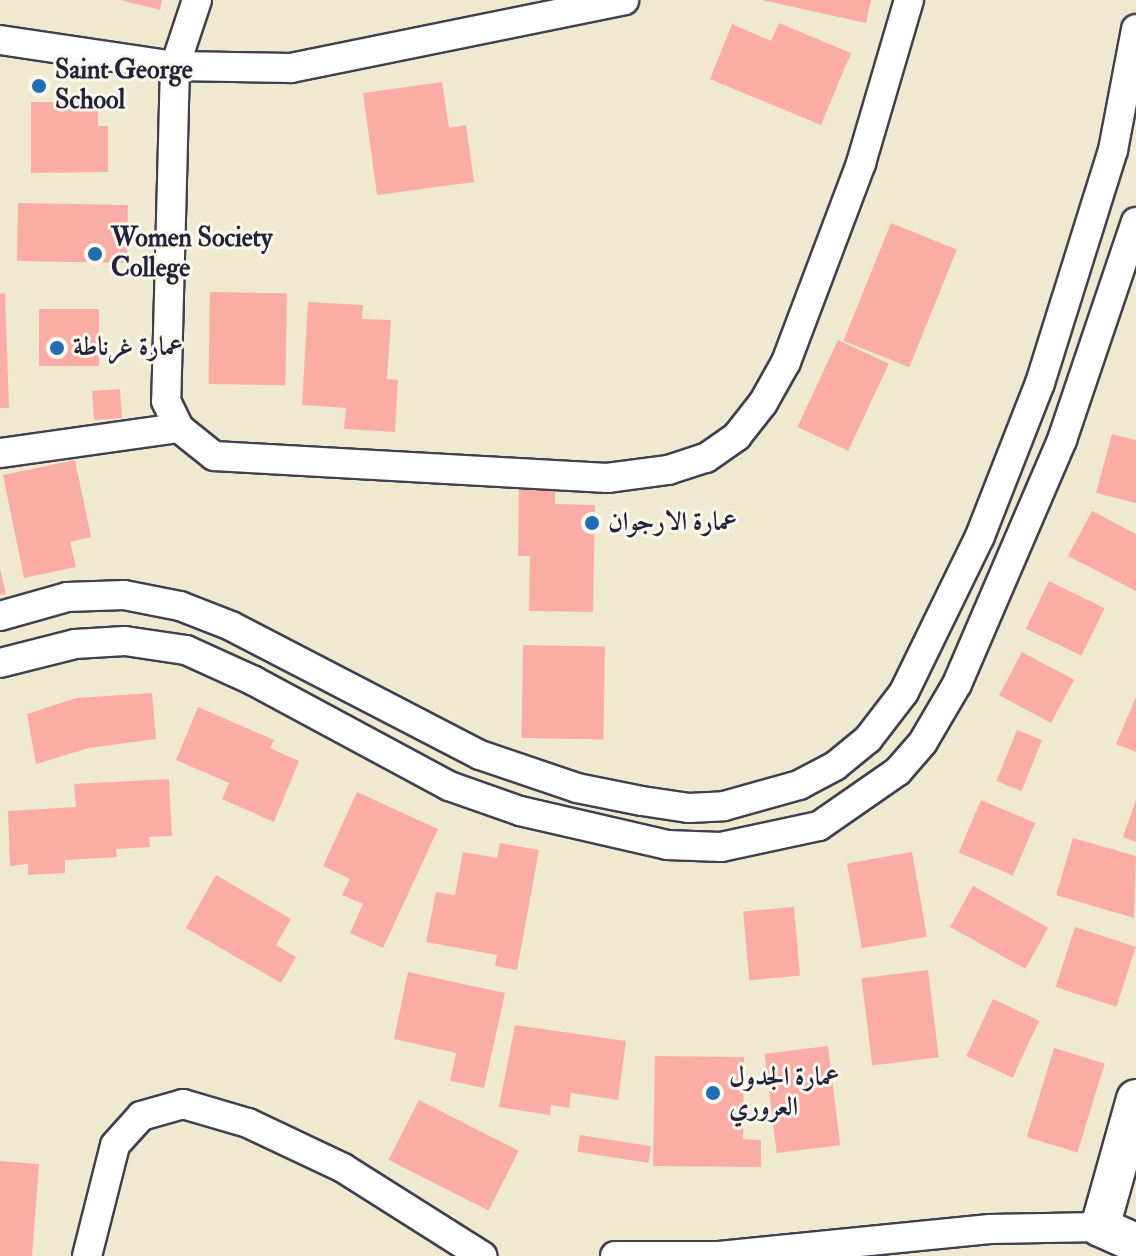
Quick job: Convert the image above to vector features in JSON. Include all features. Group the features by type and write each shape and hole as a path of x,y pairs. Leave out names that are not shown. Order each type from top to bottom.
{"street":[{"path":"197,0 175,66 166,401 179,428 214,456 607,478 668,470 706,458 737,436 786,362 861,163 909,0"},
{"path":"0,40 175,66 291,68 624,0"},
{"path":"0,616 67,597 124,595 180,606 231,626 480,755 577,788 689,808 724,806 799,785 835,766 868,739 904,692 980,536 1125,152 1136,29"},
{"path":"0,663 75,644 125,641 186,650 254,681 449,786 520,811 681,845 721,847 819,826 898,771 923,742 957,684 1062,440 1136,222"},
{"path":"0,453 179,428"},
{"path":"1100,1227 1136,1099"},
{"path":"87,1256 115,1145 141,1116 183,1104 248,1123 343,1168 482,1256"},
{"path":"615,1256 718,1256 990,1229 1100,1227 1136,1243"}],"building":[{"path":"120,0 162,0 160,10"},
{"path":"762,0 871,0 866,23"},
{"path":"779,23 851,53 821,125 710,79 732,24 771,41"},
{"path":"442,82 449,128 466,125 474,182 377,195 363,93"},
{"path":"31,102 98,102 98,126 108,126 108,172 31,173"},
{"path":"18,203 128,205 127,263 17,261"},
{"path":"891,223 957,250 909,367 843,341"},
{"path":"210,292 287,293 285,385 208,384"},
{"path":"5,293 9,408 0,408 0,294"},
{"path":"308,302 363,305 362,319 391,320 387,379 398,380 395,432 344,429 346,408 302,405"},
{"path":"39,309 99,309 99,366 39,366"},
{"path":"838,340 889,364 848,451 797,427"},
{"path":"120,389 122,418 94,420 92,391"},
{"path":"1112,434 1136,440 1136,503 1096,493"},
{"path":"75,460 91,537 70,542 76,567 24,578 3,475"},
{"path":"519,486 555,487 555,504 595,505 593,612 529,611 530,556 518,556"},
{"path":"1092,511 1136,534 1136,591 1068,556"},
{"path":"0,569 6,594 0,595"},
{"path":"1049,581 1105,608 1081,656 1026,629"},
{"path":"523,645 605,646 603,739 521,738"},
{"path":"1022,652 1074,680 1051,723 999,695"},
{"path":"152,693 156,739 89,748 36,764 27,714 76,698"},
{"path":"1136,697 1136,752 1116,744"},
{"path":"198,707 274,740 270,748 299,761 274,822 222,799 229,783 176,760"},
{"path":"1017,730 1042,740 1021,791 996,781"},
{"path":"169,779 172,836 149,837 150,847 116,849 117,857 65,860 65,873 28,875 28,864 10,866 8,811 76,807 74,784"},
{"path":"357,792 438,829 383,948 350,933 363,904 342,895 350,879 323,866"},
{"path":"981,800 1035,823 1013,876 959,852"},
{"path":"1136,800 1136,842 1123,837"},
{"path":"1073,838 1136,856 1134,918 1056,895"},
{"path":"500,843 539,850 517,970 495,966 497,955 426,942 436,892 455,895 463,852 497,858"},
{"path":"912,852 927,937 862,948 847,863"},
{"path":"216,875 291,919 276,945 296,957 281,983 186,928"},
{"path":"973,886 1048,928 1025,969 950,927"},
{"path":"794,907 800,976 749,980 743,911"},
{"path":"1075,927 1136,947 1116,1007 1056,987"},
{"path":"928,970 939,1057 872,1066 861,978"},
{"path":"408,972 505,993 484,1088 450,1081 456,1053 394,1039"},
{"path":"993,999 1039,1021 1013,1078 966,1056"},
{"path":"515,1025 626,1041 618,1100 571,1093 569,1108 551,1105 550,1115 499,1107"},
{"path":"828,1046 840,1145 777,1153 764,1054"},
{"path":"1054,1048 1105,1063 1077,1152 1027,1137"},
{"path":"655,1056 744,1057 743,1139 761,1140 761,1167 653,1166"},
{"path":"419,1100 519,1151 488,1211 389,1160"},
{"path":"580,1135 651,1146 648,1163 577,1152"},
{"path":"0,1161 39,1164 32,1256 0,1256"}],"place":[{"name":"Saint George School","path":"39,86"},
{"name":"Women Society College","path":"95,254"},
{"name":"عمارة غرناطة","path":"57,348"},
{"name":"عمارة الارجوان","path":"592,523"},
{"name":"عمارة الجدول العروري","path":"713,1093"}]}
